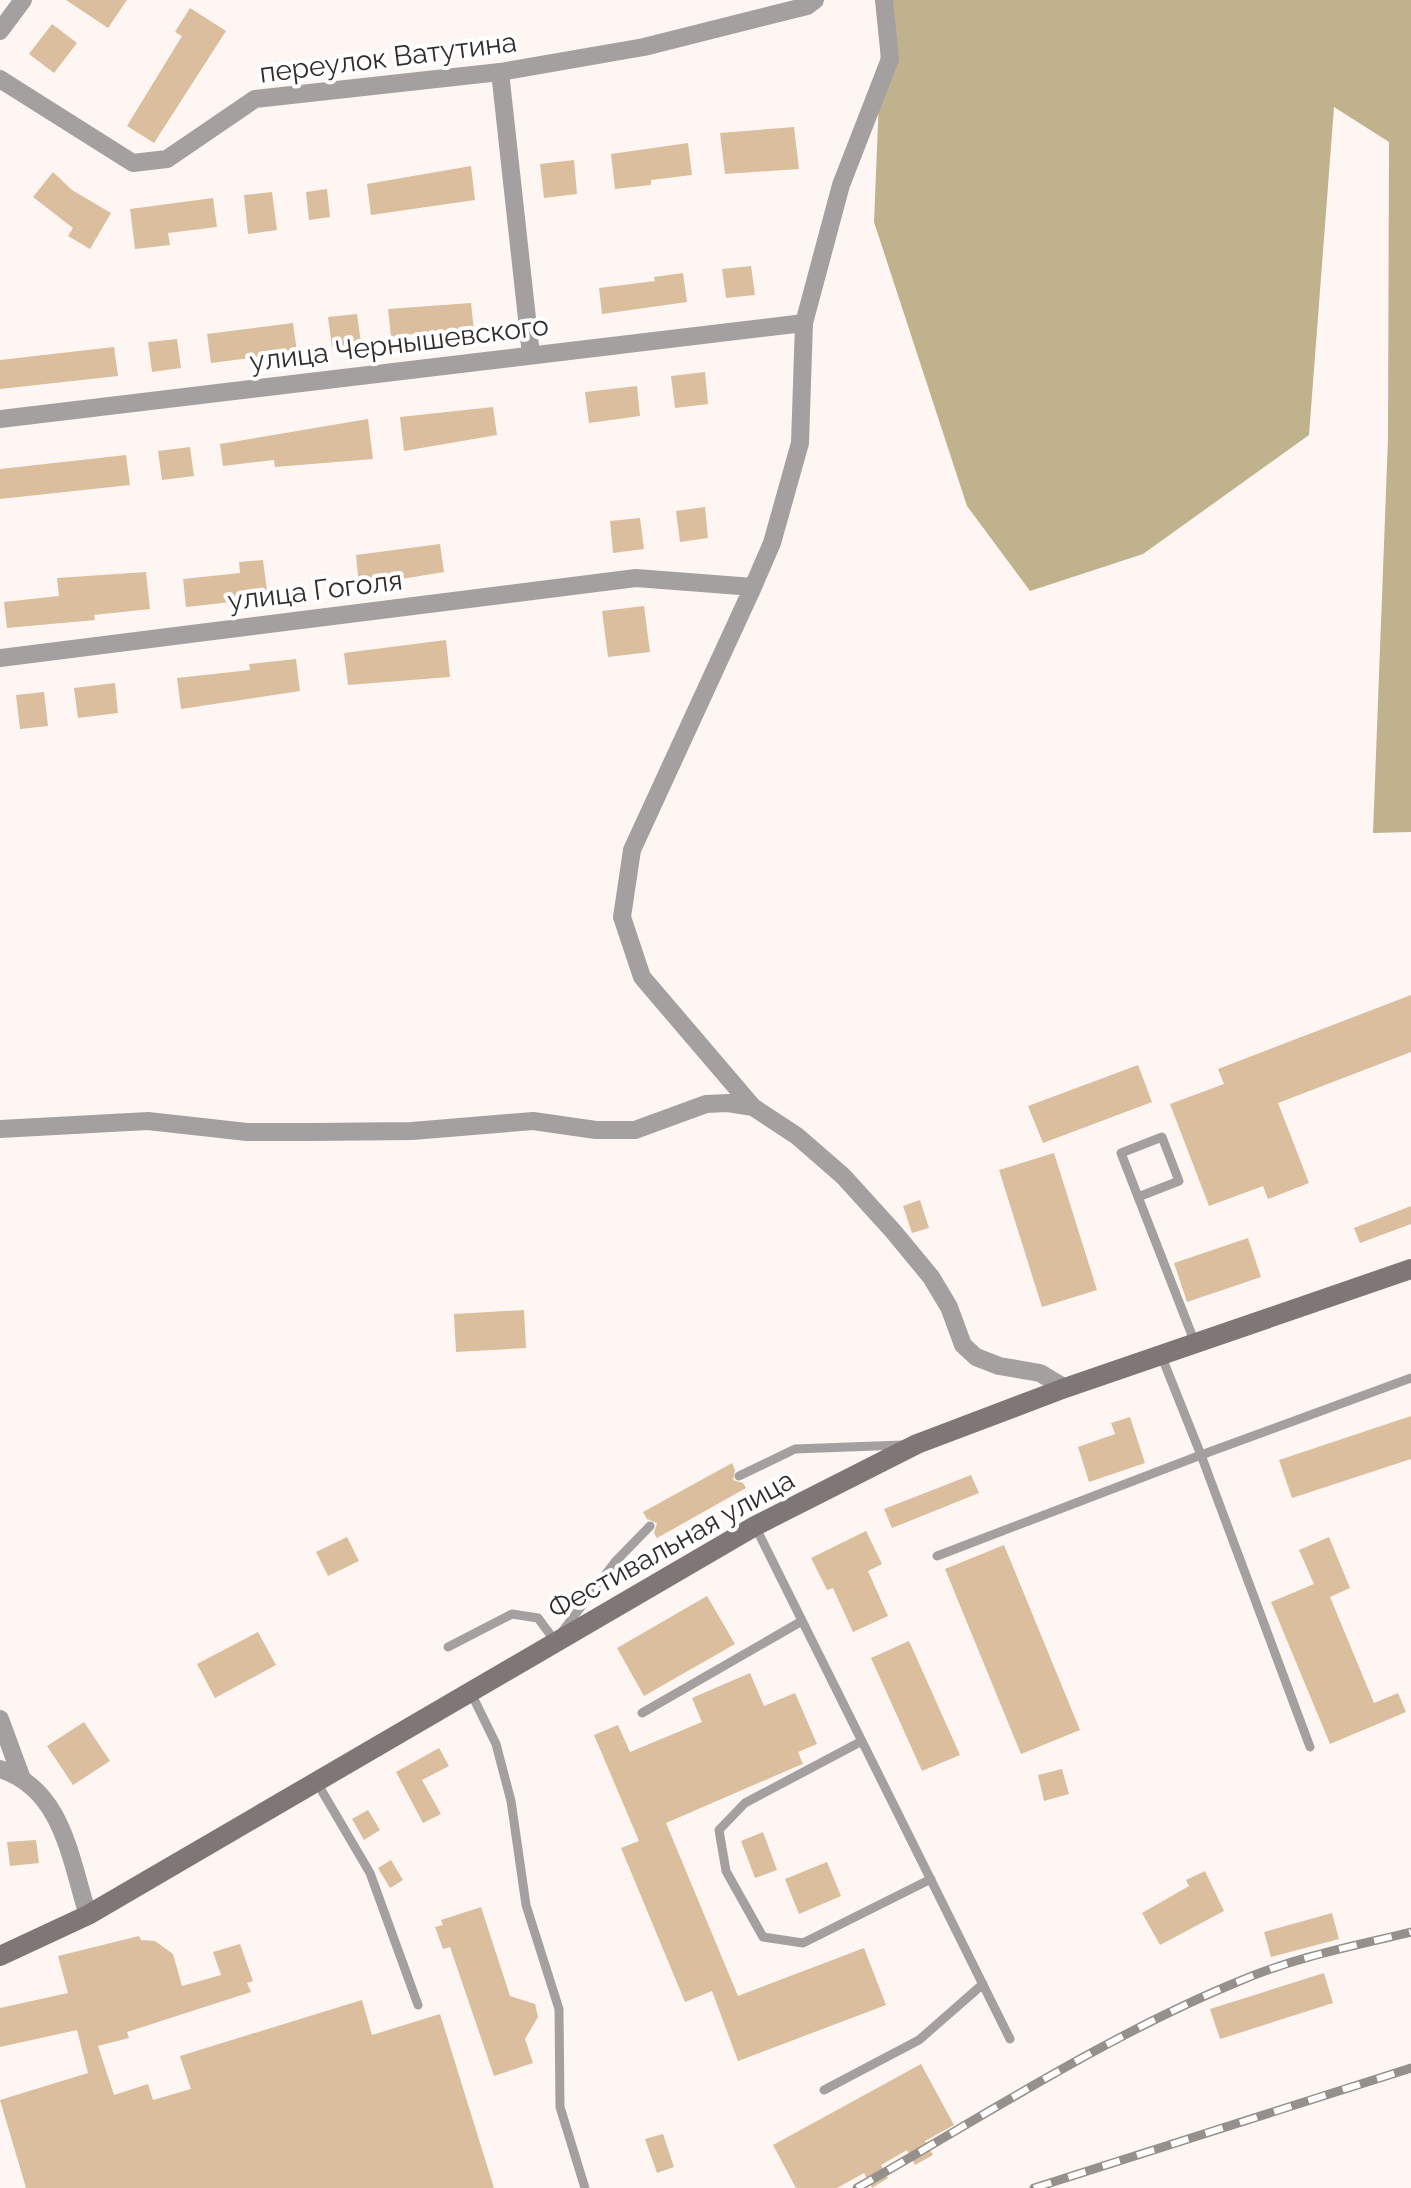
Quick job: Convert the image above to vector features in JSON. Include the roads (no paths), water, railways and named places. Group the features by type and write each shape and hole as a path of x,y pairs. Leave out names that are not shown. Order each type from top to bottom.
{"main road":[{"name":"Фестивальная улица","path":"0,1956 88,1915 755,1526 917,1444 1065,1388 1411,1269"}],"street":[{"path":"0,31 23,0"},
{"name":"переулок Ватутина","path":"0,79 133,163 167,159 255,99 500,72 644,47 807,6 815,0"},
{"path":"884,0 890,59 841,185 804,323 800,443 772,543 632,850 622,917 642,977 753,1107 797,1136 843,1176 893,1231 931,1277 949,1307 963,1345 976,1357 999,1366 1040,1373 1065,1388"},
{"path":"500,72 531,355"},
{"name":"улица Чернышевского","path":"0,419 804,323"},
{"name":"улица Гоголя","path":"0,658 636,578 753,587"},
{"path":"0,1129 148,1121 247,1132 412,1131 533,1121 596,1130 635,1130 706,1104 753,1107"},
{"path":"0,1719 21,1776 55,1810 88,1915"},
{"path":"0,1769 21,1776"}],"lane":[{"path":"1138,1197 1179,1181 1162,1137 1121,1153 1138,1197 1195,1343"},
{"path":"1161,1355 1310,1747"},
{"path":"937,1556 1411,1378"},
{"path":"739,1476 795,1449 917,1444"},
{"path":"448,1647 512,1614 538,1618 555,1641 615,1562 650,1526"},
{"path":"755,1526 1010,2039"},
{"path":"642,1713 802,1621"},
{"path":"469,1691 492,1733 511,1801 526,1905 559,2009 560,2107 585,2188"},
{"path":"862,1741 745,1803 719,1830 726,1871 763,1937 803,1943 931,1879"},
{"path":"316,1781 370,1873 418,2005"},
{"path":"824,2090 919,2040 983,1984"}],"railway":[{"path":"857,2188 1095,2051 1193,2001 1283,1965 1411,1932"},
{"path":"1034,2188 1411,2068"}]}
